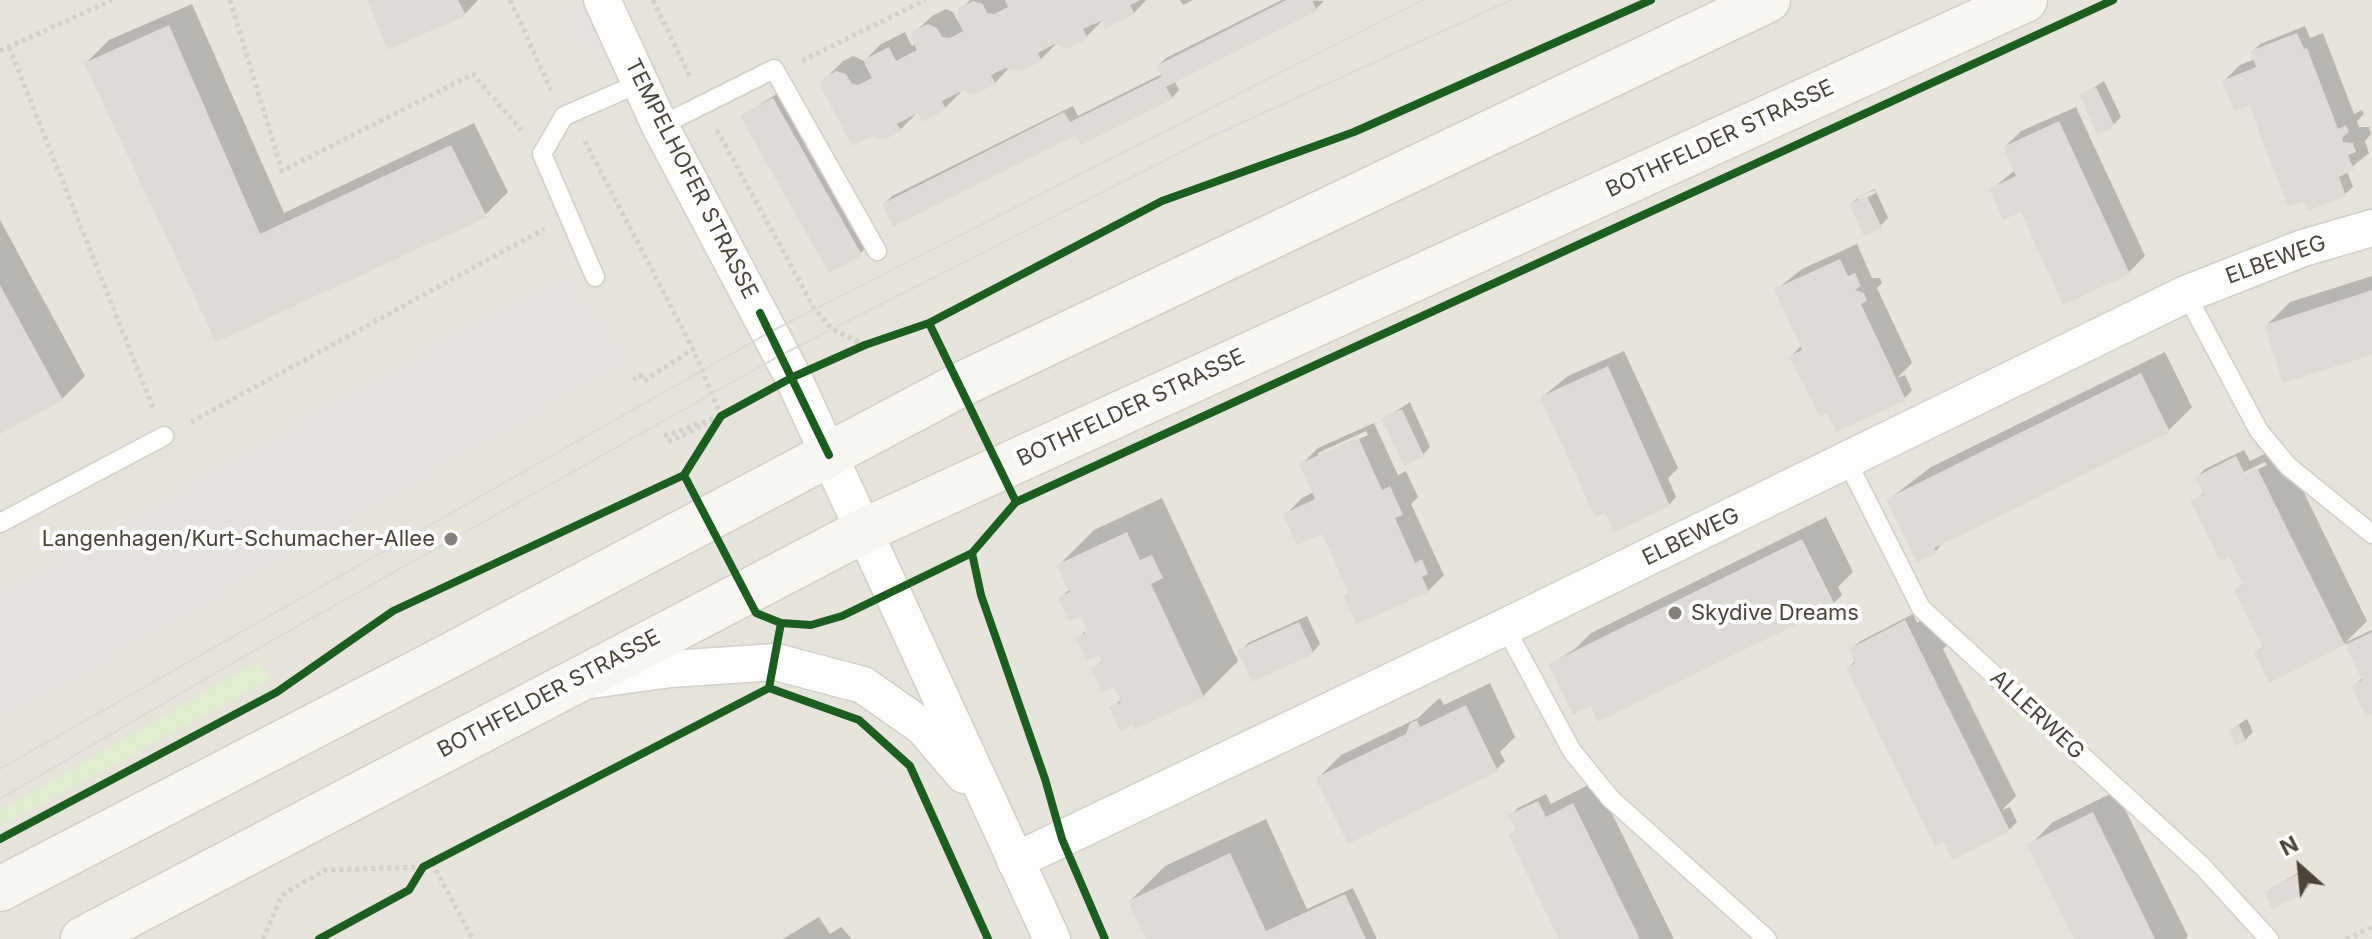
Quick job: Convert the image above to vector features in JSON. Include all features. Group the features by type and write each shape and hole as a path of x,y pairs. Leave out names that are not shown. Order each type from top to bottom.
{"main road":[{"path":"0,889 960,385 1768,0"},
{"name":"BOTHFELDER STRASSE","path":"83,939 865,530 2025,0"}],"street":[{"name":"TEMPELHOFER STRASSE","path":"602,0 660,126 760,313 865,530 1052,939"},
{"name":"ELBEWEG","path":"1015,861 1505,627 2186,294 2303,248 2372,228"},
{"path":"570,683 686,667 776,662 863,685 923,727 991,805"}],"lane":[{"path":"660,126 774,69 877,251"},
{"path":"595,277 542,154 564,116 640,83"},
{"path":"2186,294 2259,431 2288,466 2372,534"},
{"path":"0,523 164,436"},
{"name":"ALLERWEG","path":"1847,461 1921,608 2203,867 2269,939"},
{"path":"1505,627 1572,751 1610,798 1767,939"}],"path":[{"path":"0,51 112,0"},
{"path":"230,0 282,171 473,74 542,154"},
{"path":"510,0 564,116 588,145 693,349 721,416 666,439"},
{"path":"653,0 703,105 814,308 832,329 865,345"},
{"path":"774,69 806,60 925,0"},
{"path":"9,47 164,436 549,226"},
{"path":"634,383 640,375 644,381 693,349"},
{"path":"432,863 473,939"},
{"path":"263,939 282,895 325,870 423,867"},
{"path":"2346,939 2372,927"}],"shaded area":[{"path":"0,0 2372,0 2372,939 0,939"},
{"path":"560,0 580,0 602,49 586,56"},
{"path":"570,269 634,362 0,726 0,590"}],"green space":[{"path":"257,662 270,680 0,827 0,811"}],"building":[{"path":"367,0 458,0 466,15 388,50"},
{"path":"1005,0 1141,0 1130,5 1135,14 1105,29 1101,21 1083,29 1088,38 1067,49 1055,44 1038,53 1042,61 1020,72 1006,68 991,75 996,84 976,94 962,91 942,101 946,109 922,122 918,113 897,124 902,131 884,140 872,136 852,146 820,85 825,77 836,71 846,74 851,83 858,85 872,78 863,60 889,47 896,61 917,50 911,38 913,31 928,24 937,28 942,37 950,38 963,31 957,19 959,8 973,1 983,4 987,13 994,14 1008,7"},
{"path":"1286,0 1312,0 1317,11 1166,87 1173,99 1081,145 1076,135 893,227 882,204 1064,112 1070,122 1161,77 1156,66"},
{"path":"169,25 260,234 451,145 487,217 216,342 84,63"},
{"path":"2297,33 2304,49 2307,48 2338,129 2346,125 2349,132 2342,138 2343,142 2353,143 2356,152 2348,155 2354,170 2339,177 2346,196 2308,211 2304,201 2288,207 2249,105 2234,111 2222,81 2256,67 2250,51"},
{"path":"2096,87 2115,127 2097,134 2079,94"},
{"path":"773,98 862,255 829,273 740,116"},
{"path":"2059,121 2130,274 2063,305 2021,212 2003,220 1989,189 2016,176 2003,147"},
{"path":"1867,196 1882,228 1864,236 1849,204"},
{"path":"1840,259 1848,276 1855,273 1861,286 1855,290 1864,293 1867,301 1861,304 1906,400 1836,432 1827,413 1820,417 1789,356 1802,350 1774,289"},
{"path":"0,285 63,400 0,434"},
{"path":"2372,290 2372,355 2283,383 2264,325"},
{"path":"1608,366 1670,506 1614,532 1605,512 1595,517 1540,397"},
{"path":"2141,373 2170,432 1934,548 1937,553 1917,563 1886,499"},
{"path":"1402,409 1424,456 1404,466 1381,418"},
{"path":"1358,437 1382,490 1390,486 1403,515 1395,518 1415,563 1422,559 1428,574 1422,577 1429,592 1356,624 1343,595 1349,593 1322,534 1297,545 1283,514 1315,499 1299,464"},
{"path":"2236,456 2245,474 2257,468 2345,645 2269,683 2254,653 2263,648 2234,590 2243,585 2229,557 2220,561 2190,501 2204,494 2195,477"},
{"path":"1127,532 1140,560 1152,555 1163,578 1151,584 1204,697 1134,730 1132,725 1120,731 1109,707 1121,702 1114,687 1102,692 1091,668 1102,662 1099,655 1087,661 1076,637 1088,632 1081,616 1069,622 1058,597 1070,592 1056,565"},
{"path":"1802,539 1835,605 1598,722 1591,706 1573,715 1548,664"},
{"path":"1905,620 2010,831 1952,860 1944,842 1935,847 1846,668 1855,663 1849,649"},
{"path":"1299,622 1314,654 1252,682 1237,650"},
{"path":"2372,632 2372,714 2366,717 2351,686 2362,680 2345,645"},
{"path":"1466,705 1498,771 1348,844 1315,778 1406,734 1410,723 1417,720 1420,727"},
{"path":"2239,725 2246,741 2235,746 2228,730"},
{"path":"1538,801 1546,817 1573,803 1640,939 1559,939 1508,835 1516,831 1508,815"},
{"path":"2093,812 2155,939 2074,939 2027,844"},
{"path":"1230,853 1266,931 1345,894 1366,939 1146,939 1128,901"},
{"path":"2298,874 2307,892 2272,909 2264,892"}],"tram line":[{"path":"0,769 770,332 1423,0"},
{"path":"0,799 257,649 781,355 1215,135 1511,0"}],"cycle path":[{"path":"0,839 277,692 393,611 684,475 721,416 793,377 865,345 929,323 1162,201 1354,132 1651,0"},
{"path":"1016,502 2113,0"},
{"path":"760,313 829,455"},
{"path":"684,475 756,613 781,623 811,625 842,616 972,553 1016,502 929,323"},
{"path":"972,553 981,595 1045,779 1062,839 1105,939"},
{"path":"319,939 409,890 423,867 769,688 781,623"},
{"path":"769,688 859,720 910,766 988,939"}],"place":[{"name":"Langenhagen/Kurt-Schumacher-Allee","path":"451,539"},
{"name":"Skydive Dreams","path":"1675,613"}]}
